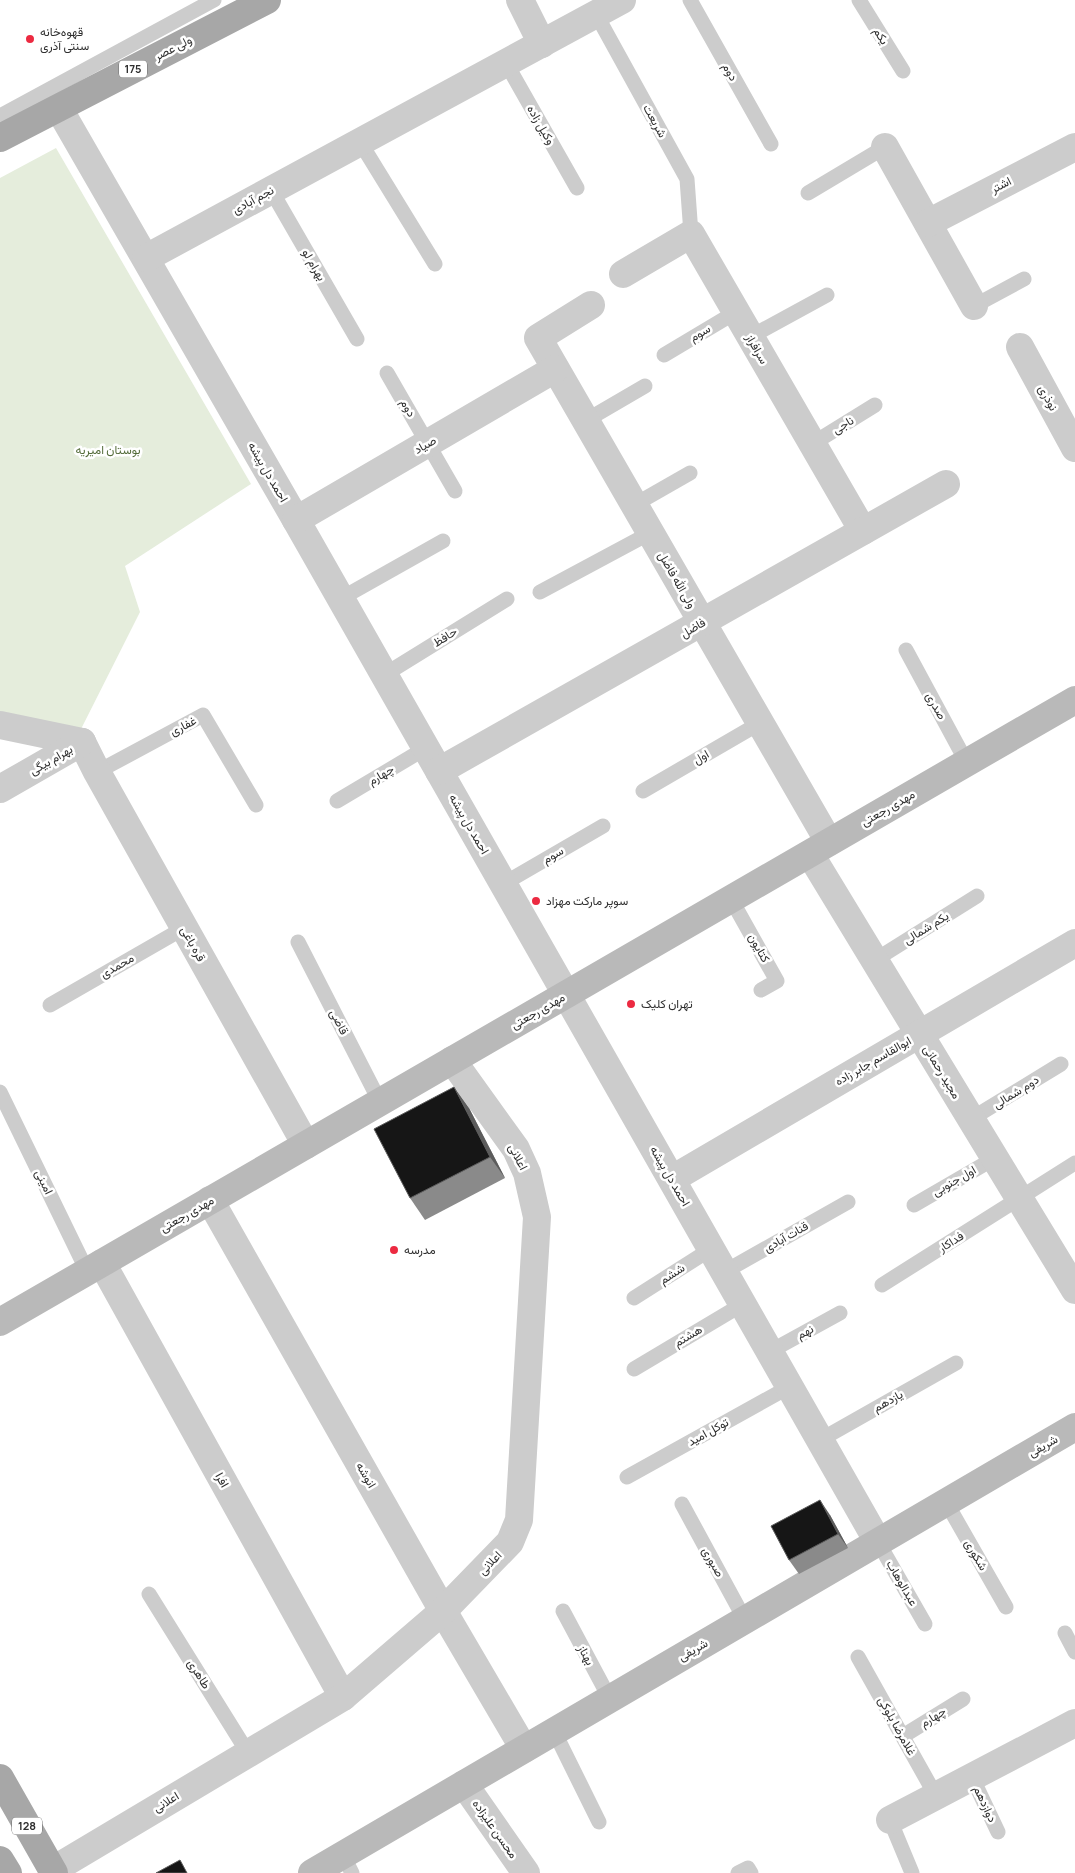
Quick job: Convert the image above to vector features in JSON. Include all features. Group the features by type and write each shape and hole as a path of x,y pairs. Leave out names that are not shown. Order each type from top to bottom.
{"main road":[{"name":"ولی عصر","path":"0,138 267,0"},
{"name":"128","path":"0,1778 53,1872"},
{"path":"0,1860 8,1873"}],"street":[{"path":"520,0 542,44"},
{"name":"نجم آبادی","path":"146,258 622,0"},
{"name":"احمد دل پیشه","path":"58,108 296,520 878,1542"},
{"path":"885,146 974,306"},
{"name":"اشتر","path":"928,223 1075,147"},
{"path":"624,274 690,234"},
{"name":"سرافراز","path":"690,234 863,531"},
{"name":"ولی الله فاضل","path":"591,306 538,338 760,723 820,848"},
{"name":"نوذری","path":"1020,347 1073,439"},
{"name":"صیاد","path":"296,520 555,369"},
{"name":"فاضل","path":"439,772 946,484"},
{"name":"مهدی رجعتی","path":"0,1322 1075,700"},
{"name":"بهرام بیگی","path":"0,725 82,742"},
{"name":"بهرام بیگی","path":"0,789 82,742"},
{"name":"قره باغی","path":"82,742 306,1145"},
{"name":"مجید رحمانی","path":"820,848 875,960 1075,1290"},
{"name":"ابوالقاسم جابر زاده","path":"672,1179 1075,943"},
{"name":"اعلانی","path":"53,1872 343,1697 444,1611 510,1542 520,1520 536,1217 527,1173 516,1149 452,1060"},
{"name":"انوشه","path":"210,1200 524,1749"},
{"name":"افرا","path":"94,1267 343,1697"},
{"name":"شریفی","path":"312,1873 348,1864 464,1784 1075,1427"},
{"path":"890,1820 1075,1723"},
{"name":"محسن علیزاده","path":"464,1784 526,1873"}],"lane":[{"path":"0,116 214,0"},
{"name":"دوم","path":"690,0 771,144"},
{"name":"یکم","path":"859,0 903,71"},
{"name":"شریعت","path":"596,14 687,179 690,234"},
{"name":"وکیل زاده","path":"506,63 577,188"},
{"path":"360,142 435,264"},
{"path":"808,193 885,146"},
{"name":"بهرام لو","path":"271,190 357,339"},
{"path":"974,306 1024,278"},
{"path":"750,337 827,295"},
{"name":"سوم","path":"664,354 736,312"},
{"name":"دوم","path":"388,373 428,443"},
{"path":"586,421 645,386"},
{"name":"ناجی","path":"812,444 875,405"},
{"path":"428,443 455,491"},
{"path":"634,505 690,473"},
{"path":"540,592 650,533"},
{"path":"340,599 443,541"},
{"name":"حافظ","path":"384,675 507,599"},
{"name":"صدری","path":"906,650 967,763"},
{"name":"غفاری","path":"97,772 203,715 256,805"},
{"name":"اول","path":"642,791 760,723"},
{"name":"چهارم","path":"336,801 426,748"},
{"name":"سوم","path":"503,884 603,826"},
{"name":"یکم شمالی","path":"875,960 977,896"},
{"name":"کتایون","path":"731,899 777,981 761,990"},
{"name":"محمدی","path":"50,1005 184,928"},
{"name":"قاضی","path":"298,942 380,1102"},
{"name":"دوم شمالی","path":"971,1119 1061,1064"},
{"name":"امینی","path":"0,1092 94,1267"},
{"name":"اول جنوبی","path":"914,1205 995,1158"},
{"name":"فداکار","path":"882,1285 1075,1163"},
{"name":"قنات آبادی","path":"724,1272 848,1202"},
{"name":"ششم","path":"634,1298 711,1249"},
{"name":"هشتم","path":"634,1369 743,1304"},
{"name":"نهم","path":"769,1352 840,1313"},
{"name":"یازدهم","path":"820,1440 956,1363"},
{"name":"توکل امید","path":"627,1477 790,1387"},
{"name":"شکوری","path":"946,1502 1006,1607"},
{"name":"صبوری","path":"682,1504 745,1620"},
{"name":"عبدالوهاب","path":"878,1542 926,1624"},
{"name":"طاهری","path":"149,1594 248,1753"},
{"name":"بهناز","path":"563,1611 610,1699"},
{"path":"1065,1633 1075,1652"},
{"name":"غلامرضا بلوکی","path":"858,1657 936,1796"},
{"name":"چهارم","path":"903,1736 963,1699"},
{"path":"554,1731 599,1822"},
{"name":"دوازدهم","path":"972,1777 998,1832"},
{"path":"890,1820 912,1873"},
{"path":"738,1873 748,1868 751,1873"}],"green space":[{"name":"بوستان امیریه","path":"56,148 251,484 125,566 140,612 77,737 0,720 0,178"}],"building":[{"path":"454,1087 490,1157 410,1198 374,1129"},
{"path":"820,1500 838,1534 789,1560 771,1526"},
{"path":"180,1860 187,1873 156,1873"}],"place":[{"name":"قهوه‌خانه سنتی آذری","path":"30,39"},
{"name":"سوپر مارکت مهزاد","path":"536,901"},
{"name":"تهران کلیک","path":"631,1004"},
{"name":"مدرسه","path":"394,1250"}]}
